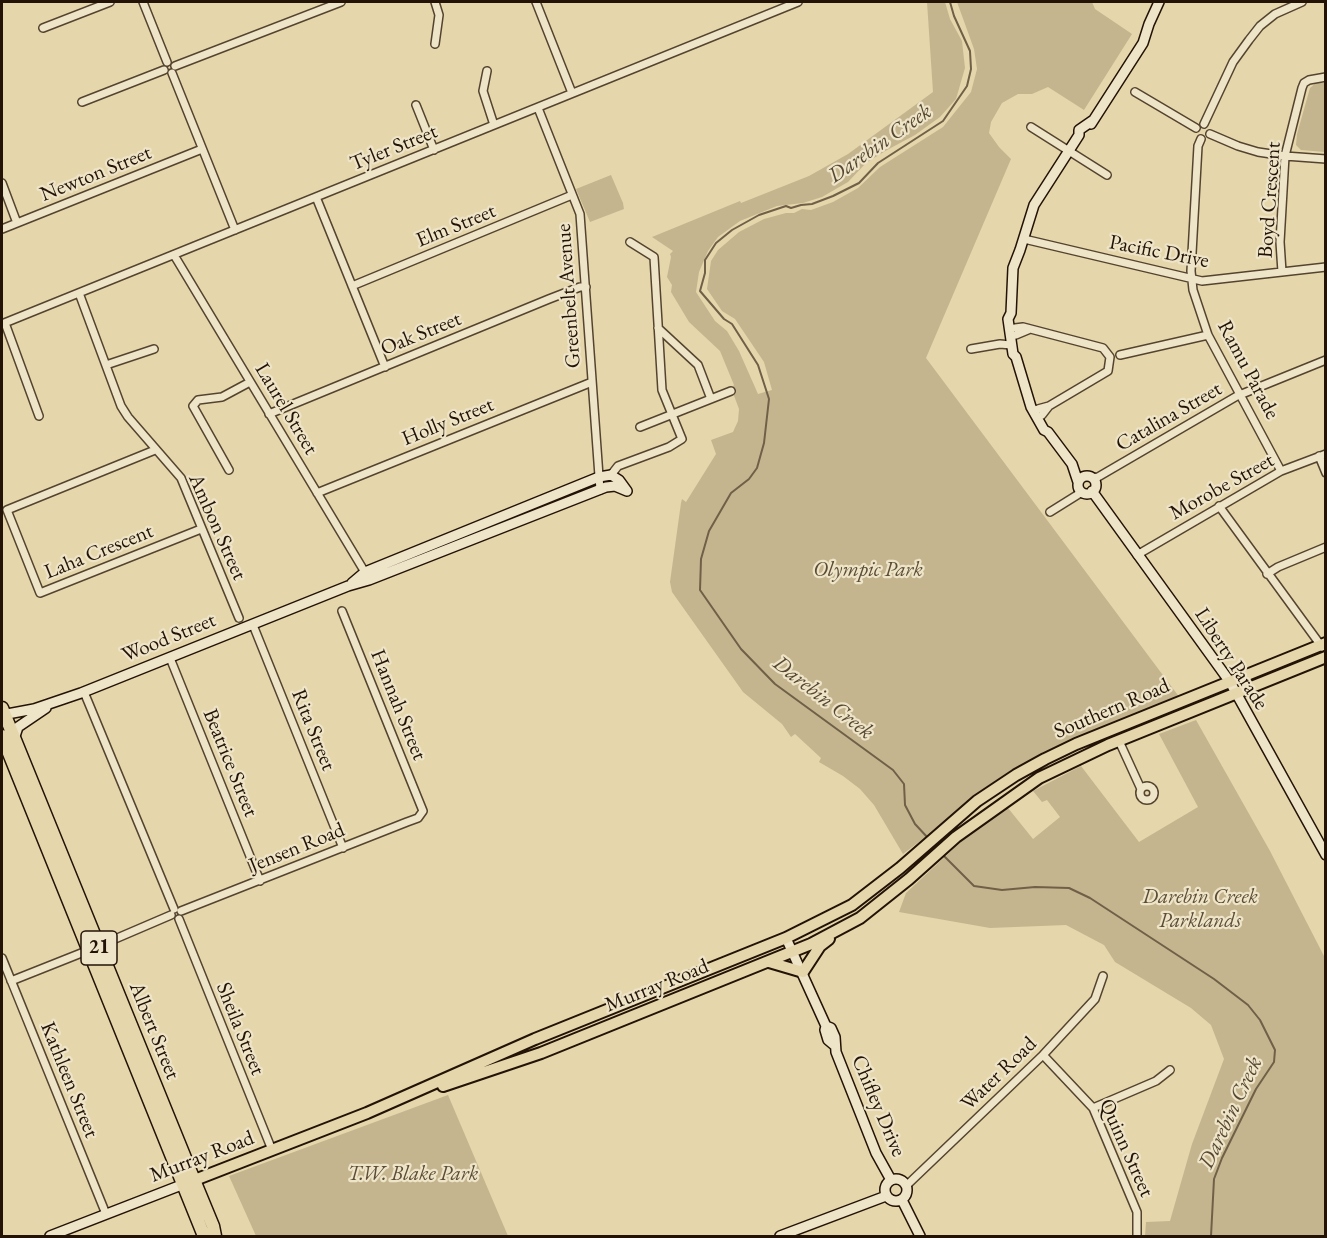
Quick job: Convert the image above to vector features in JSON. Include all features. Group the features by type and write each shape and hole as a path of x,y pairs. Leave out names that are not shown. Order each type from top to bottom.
{"highway":[{"name":"Albert Street","path":"2,713 51,844"},
{"name":"Albert Street","path":"2,736 99,947 144,1071 189,1182 213,1226 215,1236"},
{"name":"Albert Street","path":"189,1182 204,1236"}],"main road":[{"name":"Southern Road","path":"930,842 977,801 1045,759 1076,744 1324,646"},
{"name":"Southern Road","path":"939,852 990,811 1039,778 1119,741 1326,657"},
{"name":"Murray Road","path":"367,1113 535,1039 786,938 852,905 930,842"},
{"name":"Murray Road","path":"189,1182 367,1113 541,1053 770,962 860,918 939,852"},
{"path":"900,868 909,879"},
{"path":"770,962 803,972 820,946 840,928"},
{"path":"535,1039 541,1053"}],"street":[{"path":"43,28 110,2"},
{"path":"143,2 167,62 171,62 202,149 235,230"},
{"path":"164,70 168,74 341,2"},
{"path":"435,2 439,15 435,44"},
{"path":"536,2 572,93"},
{"name":"Tyler Street","path":"3,323 798,2"},
{"name":"Liberty Parade","path":"1159,2 1149,24 1142,30 1139,46 1092,121 1079,130 1079,135 1070,151 1034,205 1012,272 1011,313 1008,319 1014,338 1013,354 1044,430 1048,432 1072,464 1230,682 1326,855"},
{"path":"1196,128 1204,124 1233,62 1255,33 1275,14 1302,2"},
{"path":"164,70 163,66 167,62"},
{"path":"82,102 164,70"},
{"path":"488,71 483,91 494,125"},
{"name":"Boyd Crescent","path":"1282,272 1280,242 1285,156 1304,83 1326,77"},
{"path":"1135,92 1196,128"},
{"path":"416,105 434,150"},
{"name":"Greenbelt Avenue","path":"538,108 580,214 599,477 603,489"},
{"path":"1204,124 1209,128 1210,134"},
{"path":"1031,127 1107,175"},
{"path":"1196,128 1196,136 1201,139 1207,138 1210,134"},
{"path":"1210,134 1238,146 1285,156 1326,159"},
{"name":"Ramu Parade","path":"1201,139 1198,146 1191,278 1208,335 1281,471"},
{"name":"Newton Street","path":"2,229 202,149"},
{"path":"2,183 17,223"},
{"name":"Elm Street","path":"352,286 572,195"},
{"path":"316,197 385,367"},
{"name":"Pacific Drive","path":"1024,239 1202,281 1326,267"},
{"path":"630,242 654,257 662,390 672,414"},
{"name":"Laurel Street","path":"174,255 367,576"},
{"name":"Oak Street","path":"269,414 549,299 580,287 586,288"},
{"name":"Ambon Street","path":"79,293 124,411 181,478 239,618"},
{"path":"3,323 39,416"},
{"path":"971,349 1000,344 1014,338 1023,327 1103,348 1110,357 1111,363 1108,370 1038,414"},
{"path":"658,328 698,365 711,399"},
{"path":"1120,355 1208,335"},
{"path":"106,365 154,349"},
{"name":"Catalina Street","path":"1050,512 1086,484 1240,395 1326,360"},
{"path":"229,470 193,406 198,400 222,397 250,382"},
{"name":"Holly Street","path":"317,493 592,382"},
{"path":"640,427 731,391"},
{"name":"Wood Street","path":"611,475 618,466 681,439 672,414"},
{"name":"Laha Crescent","path":"155,450 7,510 40,593 201,529"},
{"path":"1322,455 1326,473"},
{"name":"Morobe Street","path":"1137,555 1281,471 1322,455"},
{"path":"603,489 611,475"},
{"name":"Wood Street","path":"2,713 56,702 84,692 348,586 367,576 563,490 599,477 611,475 619,480 627,491 615,486 603,489 367,576"},
{"path":"563,490 566,496 574,500"},
{"path":"1219,506 1324,646"},
{"path":"1268,574 1278,567 1326,547"},
{"name":"Hannah Street","path":"342,611 423,812"},
{"name":"Rita Street","path":"253,625 343,848"},
{"name":"Beatrice Street","path":"170,658 260,881"},
{"name":"Sheila Street","path":"84,692 272,1150"},
{"path":"14,741 18,727 56,702"},
{"path":"1119,741 1141,789"},
{"name":"Jensen Road","path":"11,981 418,818 423,812"},
{"name":"Chifley Drive","path":"786,938 826,1026 831,1028 835,1037 834,1046 876,1153 891,1180"},
{"name":"Kathleen Street","path":"2,958 106,1214"},
{"name":"Water Road","path":"906,1186 1043,1055 1095,999 1103,976"},
{"name":"Quinn Street","path":"1043,1055 1093,1108 1137,1212 1137,1236"},
{"path":"1093,1108 1156,1081 1170,1070"},
{"path":"891,1180 899,1180 906,1186 906,1195 902,1200 895,1202 886,1196 886,1186 891,1180"},
{"name":"Murray Road","path":"50,1236 189,1182"},
{"path":"780,1236 886,1196"},
{"path":"902,1200 920,1236"}],"green space":[{"name":"Olympic Park","path":"927,2 945,2 950,19 962,41 965,68 956,99 940,117 915,135 866,163 848,182 822,197 803,203 777,206 740,221 718,237 708,251 699,272 696,292 715,321 727,331 739,351 758,394 772,390 764,362 735,319 722,311 707,289 711,261 718,250 739,232 764,219 794,213 802,209 811,210 833,202 858,188 880,167 943,127 971,92 977,69 974,49 957,2 1092,2 1095,9 1132,34 1084,110 1048,87 1032,94 1018,94 1002,103 991,122 989,133 1011,159 926,358 1180,698 1064,745 970,803 903,854 874,805 860,789 819,762 821,758 795,734 791,737 782,724 743,692 672,592 670,582 682,499 686,502 716,454 711,440 733,432 738,421 739,409 733,393 734,385 720,351 689,322 671,292 672,285 667,277 670,254 673,251 652,237 809,176 848,154 933,92"},
{"path":"1316,83 1325,83 1325,152 1301,150 1296,145 1310,88"},
{"path":"611,175 624,209 590,222 576,189"},
{"name":"Darebin Creek Parklands","path":"1196,720 1270,851 1325,958 1325,1236 1145,1236 1146,1222 1170,1221 1192,1144 1224,1059 1211,1025 1191,1008 1115,962 1104,945 1066,925 990,928 899,912 906,893 963,840 1008,808 1033,839 1060,817 1047,800 1042,802 1033,791 1081,766 1139,842 1198,807 1159,734"},
{"name":"T.W. Blake Park","path":"448,1095 508,1236 256,1236 229,1176"}],"waterway":[{"name":"Darebin Creek","path":"928,838 915,824 905,805 904,784 893,770 775,684 741,649 700,590 701,559 709,531 731,493 749,479 757,468 764,443 769,399 758,365 732,324 724,319 700,291 705,273 705,260 716,243 732,230 759,215 786,206 791,208 812,204 859,183 878,163 943,121 967,86 971,69 970,51 950,2"},
{"name":"Darebin Creek","path":"941,853 974,886 1002,890 1035,887 1069,888 1090,898 1214,979 1248,1005 1260,1020 1275,1050 1274,1062 1256,1089 1214,1179 1211,1236"}]}
